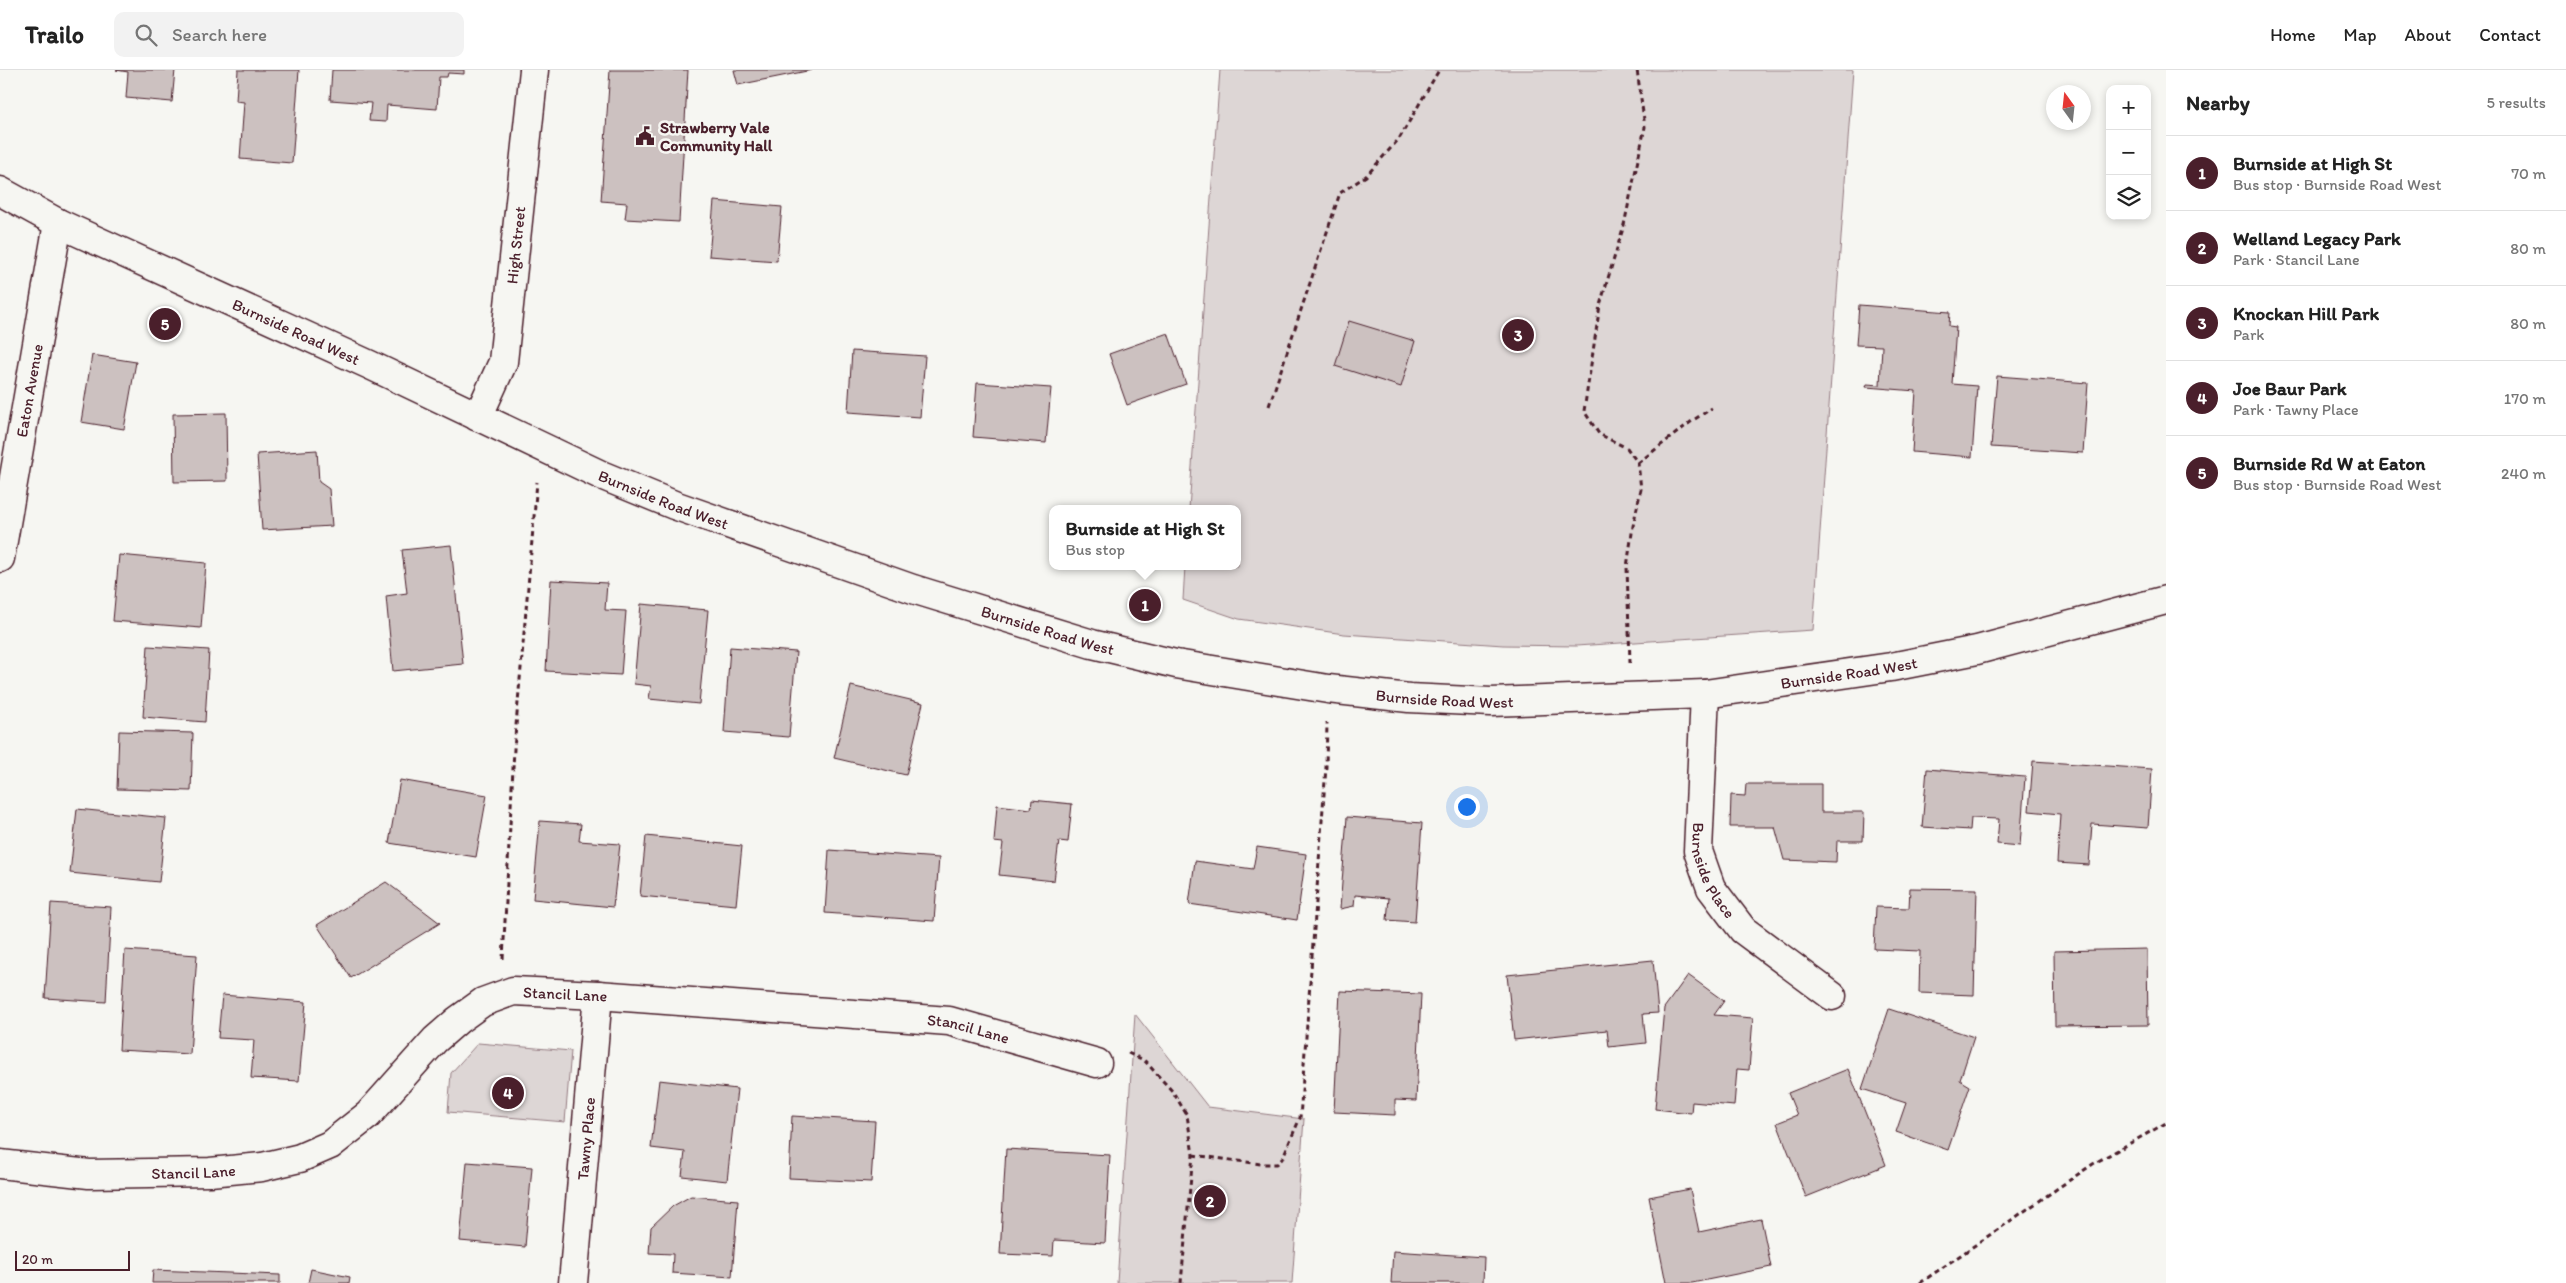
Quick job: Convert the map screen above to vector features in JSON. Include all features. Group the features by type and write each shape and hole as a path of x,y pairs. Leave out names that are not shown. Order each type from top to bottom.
{"street":[{"name":"High Street","path":"478,417 503,362 534,70"},
{"name":"Burnside Road West","path":"0,191 58,223 601,475 674,505 857,571 998,616 1092,644 1176,664 1328,690 1409,698 1492,702 1705,694 1891,667 1977,650 2166,600"},
{"name":"Eaton Avenue","path":"0,558 58,223"},
{"name":"Burnside Place","path":"1705,694 1698,851 1711,888 1743,930 1832,996"},
{"name":"Stancil Lane","path":"0,1164 89,1174 201,1172 262,1167 300,1158 330,1145 368,1115 435,1040 458,1020 483,1002 513,991 598,995 949,1021 1097,1062"},
{"name":"Tawny Place","path":"573,1283 598,995"}],"path":[{"path":"1269,406 1340,194 1366,176 1399,139 1439,70"},
{"path":"1631,697 1628,567 1633,526 1641,489 1638,463 1627,448 1599,434 1584,411 1600,305 1624,224 1645,127 1637,70"},
{"path":"1638,463 1712,408"},
{"path":"513,991 503,960 514,748 540,446"},
{"path":"1193,1155 1261,1164 1277,1164 1282,1159 1300,1118 1326,766 1328,690"},
{"path":"1097,1062 1129,1053 1144,1060 1172,1092 1188,1115 1193,1155 1181,1283"},
{"path":"1920,1283 2093,1164 2166,1123"}],"shaded area":[{"path":"1220,70 1853,70 1813,630 1576,646 1503,645 1344,634 1239,619 1183,600 1185,570 1241,570 1241,505 1189,505"},
{"path":"1135,1014 1208,1107 1304,1119 1292,1283 1117,1283"},
{"path":"478,1043 571,1051 565,1122 448,1112 451,1073"}],"building":[{"path":"116,70 175,70 172,102 126,98 128,72"},
{"path":"238,70 299,70 292,163 240,159 244,102 236,101"},
{"path":"332,70 464,70 464,74 448,73 447,77 439,77 437,109 387,105 386,122 369,121 371,103 330,100"},
{"name":"Strawberry Vale Community Hall","path":"610,70 688,70 679,222 625,219 627,203 601,201"},
{"path":"734,70 812,70 738,85"},
{"path":"714,201 782,207 777,261 709,256"},
{"path":"1859,305 1950,312 1949,326 1956,327 1952,384 1977,386 1972,457 1912,452 1916,391 1866,387 1867,384 1880,385 1882,346 1856,345"},
{"path":"1349,321 1415,341 1401,387 1335,366"},
{"path":"1168,333 1186,384 1127,405 1109,354"},
{"path":"852,351 925,356 920,417 848,412"},
{"path":"92,355 136,362 124,429 81,422"},
{"path":"1997,376 2088,383 2083,453 1991,447"},
{"path":"977,383 1051,388 1046,443 973,437"},
{"path":"226,413 227,481 174,482 173,414"},
{"path":"317,450 319,482 329,489 332,526 262,530 257,454"},
{"path":"451,545 463,664 393,671 386,596 407,593 402,550"},
{"path":"119,555 206,563 201,628 113,621"},
{"path":"551,580 607,583 605,610 626,611 621,675 546,671"},
{"path":"641,604 708,610 699,704 649,699 651,686 634,684"},
{"path":"148,646 209,650 205,722 143,717"},
{"path":"730,647 796,652 789,737 724,732"},
{"path":"851,686 923,703 906,775 834,758"},
{"path":"119,731 193,733 191,791 117,789"},
{"path":"2033,761 2152,769 2148,828 2092,824 2089,865 2057,863 2060,814 2029,811"},
{"path":"1927,769 2025,777 2020,846 1997,844 1999,819 1971,818 1970,830 1922,827"},
{"path":"400,780 487,795 476,857 389,843"},
{"path":"1746,784 1821,784 1821,812 1864,812 1863,841 1837,841 1836,862 1784,860 1775,827 1730,827 1731,795 1745,796"},
{"path":"1032,800 1072,804 1068,842 1059,841 1054,881 999,875 1003,843 994,842 997,805 1031,809"},
{"path":"77,809 166,818 159,882 70,873"},
{"path":"1347,817 1422,823 1415,922 1387,920 1389,898 1355,895 1354,906 1340,909"},
{"path":"540,821 581,824 579,841 620,844 613,907 533,899"},
{"path":"646,836 742,846 736,905 640,896"},
{"path":"1257,847 1306,854 1297,920 1189,904 1195,861 1253,869"},
{"path":"829,850 939,858 934,921 825,913"},
{"path":"386,882 440,923 351,978 317,925"},
{"path":"1910,888 1977,889 1974,995 1919,993 1920,951 1874,949 1876,907 1909,908"},
{"path":"51,903 111,907 106,1002 45,998"},
{"path":"2147,949 2148,1025 2055,1026 2054,951"},
{"path":"125,950 197,955 190,1054 119,1050"},
{"path":"1653,960 1658,1013 1643,1014 1646,1043 1609,1047 1607,1030 1514,1040 1507,975"},
{"path":"1688,975 1724,1001 1714,1015 1753,1018 1749,1070 1737,1069 1734,1106 1692,1102 1691,1113 1655,1109 1664,1008"},
{"path":"1340,991 1421,994 1416,1101 1395,1100 1395,1115 1334,1112"},
{"path":"222,995 306,1002 299,1081 251,1078 254,1040 218,1038"},
{"path":"1889,1009 1974,1037 1960,1080 1970,1086 1948,1150 1896,1132 1906,1103 1862,1089"},
{"path":"1848,1069 1886,1165 1806,1197 1777,1123 1797,1115 1788,1093"},
{"path":"659,1080 737,1089 727,1181 682,1176 685,1152 651,1148"},
{"path":"792,1116 875,1121 871,1182 789,1178"},
{"path":"1006,1149 1110,1155 1105,1243 1054,1240 1053,1256 1000,1254"},
{"path":"467,1162 532,1167 525,1247 460,1241"},
{"path":"1690,1189 1699,1232 1761,1219 1771,1267 1692,1283 1666,1283 1649,1197"},
{"path":"691,1196 738,1200 732,1277 672,1273 673,1254 649,1253 651,1227 673,1206"},
{"path":"1393,1251 1484,1257 1483,1283 1391,1283"},
{"path":"311,1269 350,1277 349,1283 308,1283"},
{"path":"153,1270 280,1275 280,1283 152,1283"}],"place":[{"name":"Strawberry Vale Community Hall","path":"645,136"},
{"name":"Burnside Rd W at Eaton","path":"165,324"},
{"name":"Knockan Hill Park","path":"1518,335"},
{"name":"Burnside at High St","path":"1145,605"},
{"name":"Joe Baur Park","path":"508,1093"},
{"name":"Welland Legacy Park","path":"1210,1201"}]}
